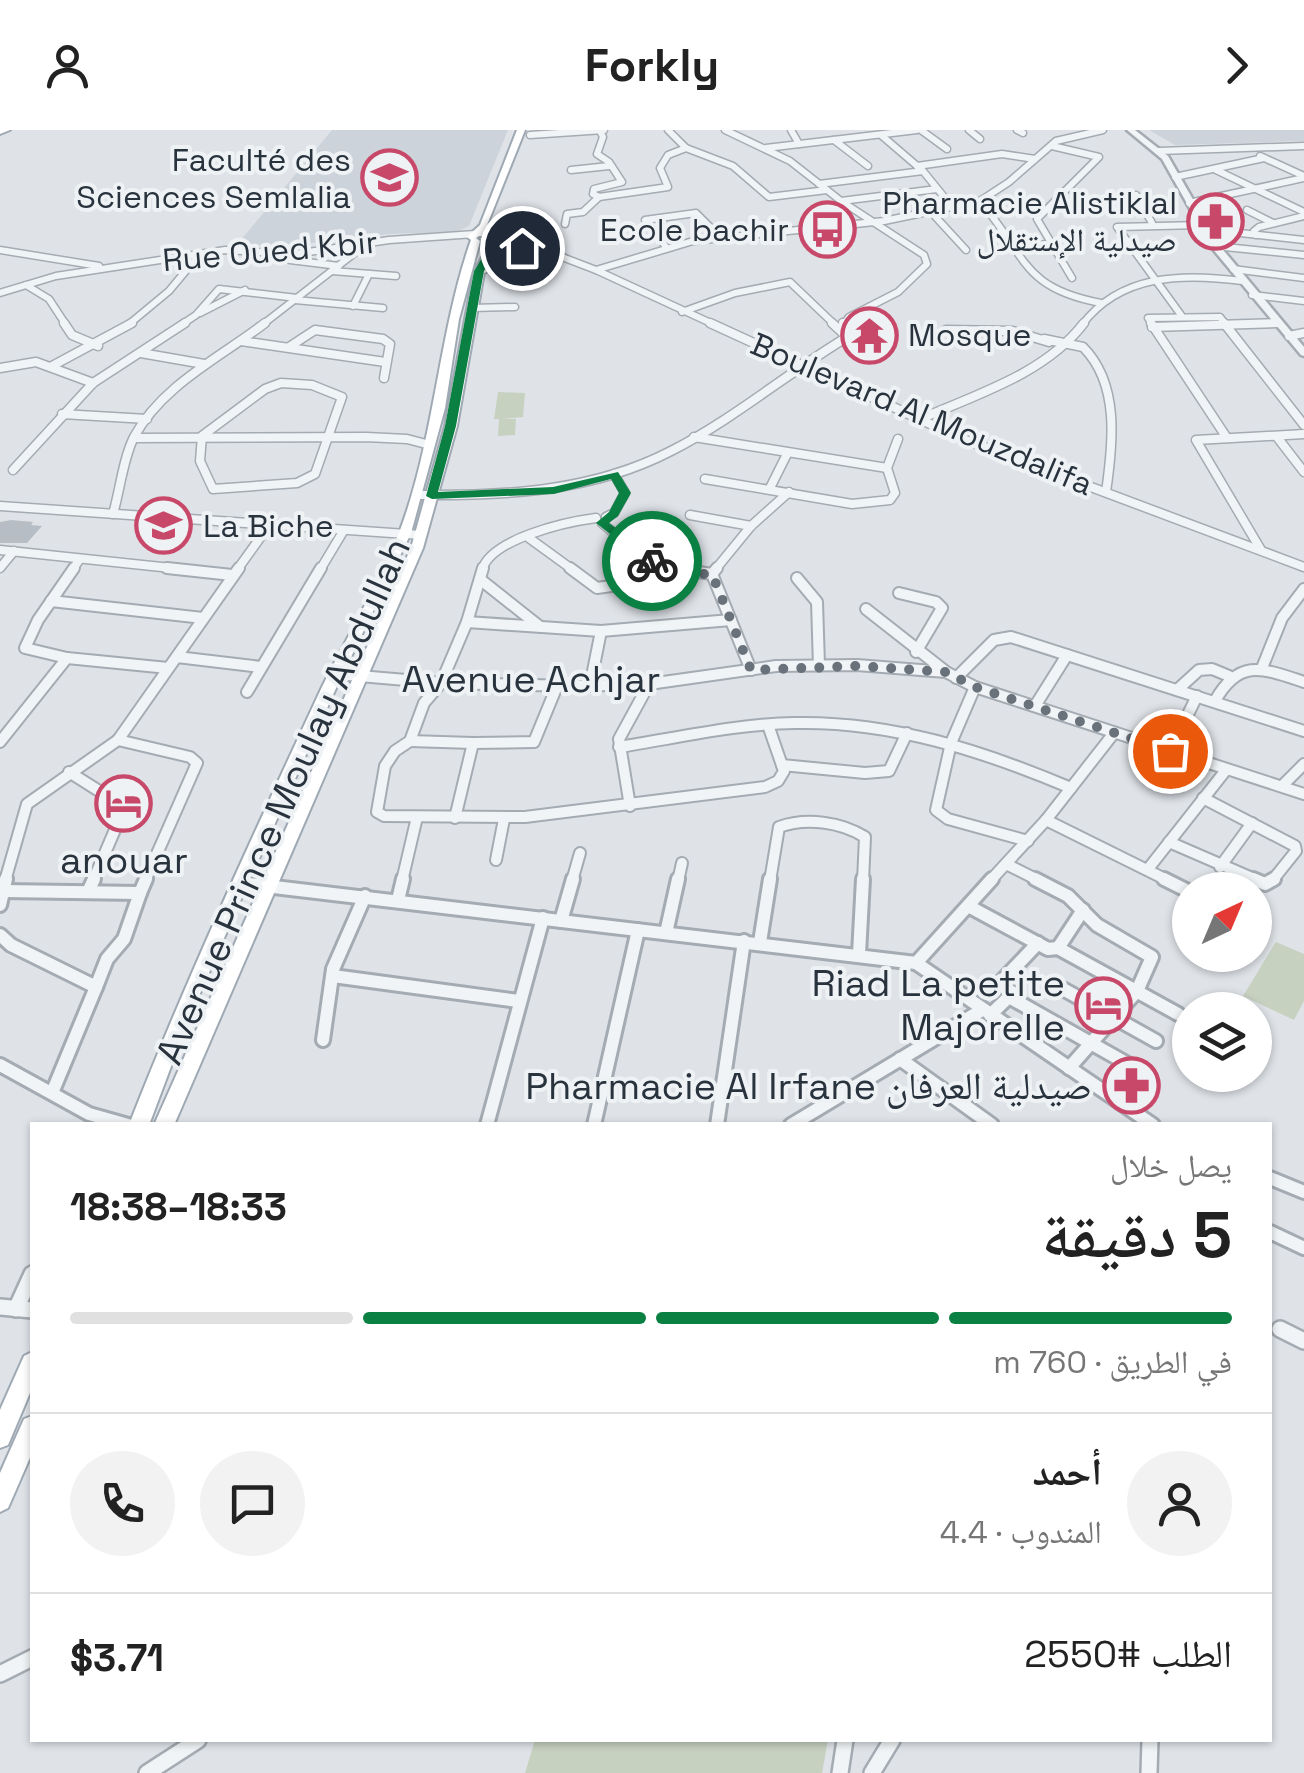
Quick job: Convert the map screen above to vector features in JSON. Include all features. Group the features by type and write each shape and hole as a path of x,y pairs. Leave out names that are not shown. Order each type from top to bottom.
{"main road":[{"name":"Avenue Prince Moulay Abdullah","path":"424,495 454,319 476,237 528,132"},
{"name":"Avenue Prince Moulay Abdullah","path":"165,1122 359,676 413,534 454,409 479,271 498,238 506,196 528,132"},
{"path":"476,237 498,238"},
{"path":"479,271 512,258 563,256"},
{"name":"Avenue Prince Moulay Abdullah","path":"140,1122 179,1021 336,674 413,534"},
{"path":"0,1437 30,1368"},
{"path":"0,1500 30,1432"}],"street":[{"path":"668,130 686,148 733,166 769,196 827,190"},
{"path":"724,130 790,161 929,261 898,292 850,317 844,323 844,337"},
{"path":"791,130 799,144"},
{"path":"840,130 847,138"},
{"path":"762,149 919,130 946,150"},
{"path":"969,130 980,139"},
{"path":"596,270 666,247 720,237 871,222 980,202 1052,146 1066,138 1103,130"},
{"path":"1131,130 1155,148 1215,246 1304,354"},
{"path":"528,132 602,131 597,154 622,182 594,189 593,194 599,197 668,187 660,168 668,155 686,148"},
{"path":"881,134 920,168 952,208"},
{"path":"834,140 868,166"},
{"path":"1052,146 1098,157 1037,219 1072,278"},
{"path":"1155,148 1304,149"},
{"path":"1242,149 1304,177"},
{"path":"820,184 1007,154 1035,159"},
{"path":"1175,177 1264,158"},
{"path":"964,160 977,172"},
{"path":"571,170 609,166"},
{"path":"1216,170 1304,214"},
{"path":"1189,203 1304,177"},
{"path":"1293,181 1304,186"},
{"path":"841,201 937,188"},
{"path":"1136,195 1152,223"},
{"path":"565,224 567,214 583,212 599,197"},
{"path":"980,202 1014,246 1035,282 1097,307"},
{"path":"1246,210 1273,223"},
{"path":"666,247 645,220 696,212 720,237"},
{"path":"932,213 966,250"},
{"path":"1256,234 1256,228 1304,214"},
{"path":"1180,316 1117,228 1152,223 1304,240"},
{"name":"Rue Oued Kbir","path":"108,268 229,250 295,254 366,244 476,237"},
{"name":"Boulevard Al Mouzdalifa","path":"498,238 563,256 596,270 918,420 1304,566"},
{"path":"113,514 134,438 147,419 204,364 241,341 366,244"},
{"path":"1014,246 1051,244"},
{"path":"1215,246 1304,255"},
{"path":"0,250 108,268"},
{"path":"216,252 396,276"},
{"path":"52,366 98,346 169,292 198,255"},
{"path":"0,293 108,268"},
{"path":"353,306 370,274"},
{"path":"918,420 1017,375 1065,344 1097,307 1156,281 1238,276 1304,278"},
{"path":"682,312 755,288 790,282 844,337 889,343"},
{"path":"26,285 50,300 72,336 98,346"},
{"path":"14,470 93,383 196,315 221,288 383,308"},
{"path":"1252,294 1304,301"},
{"path":"471,308 514,307"},
{"path":"1227,438 1152,327 1150,318 1220,317 1304,425"},
{"path":"1152,327 1278,323"},
{"path":"289,347 314,330 383,339 390,344 384,378"},
{"path":"946,330 1005,330 1088,350 1110,400 1113,430 1106,492"},
{"path":"1290,336 1304,333"},
{"path":"424,495 554,490 614,474 694,437 844,337"},
{"path":"241,341 385,362"},
{"path":"141,353 204,364"},
{"path":"2,365 18,362 52,366 93,383"},
{"path":"292,382 334,391 342,397 315,474 308,480 213,488 200,461 202,436 264,389 292,382"},
{"path":"62,414 147,419"},
{"path":"1260,550 1196,442 1304,434"},
{"path":"1277,436 1302,466"},
{"path":"694,437 887,468"},
{"path":"134,438 431,439"},
{"path":"704,479 852,504 890,500 896,493 887,468 898,439"},
{"path":"770,488 787,454"},
{"path":"614,474 625,493 614,514 574,521 490,552 441,683 424,702 410,741 394,752 384,766 376,809 384,816 504,819 765,788 783,776 768,726"},
{"path":"712,574 752,526 788,492"},
{"path":"0,506 413,534"},
{"path":"690,515 752,526"},
{"path":"601,519 650,560 692,574"},
{"path":"0,905 4,866 27,804 118,740 270,524"},
{"path":"247,692 344,530"},
{"path":"530,538 597,588 712,574"},
{"path":"0,550 232,575"},
{"path":"0,568 14,551"},
{"path":"80,559 24,646 32,652 67,658 168,668"},
{"path":"712,574 751,670"},
{"path":"797,578 817,602 819,666"},
{"path":"481,580 539,626"},
{"path":"1262,668 1282,618 1304,589"},
{"path":"898,593 936,602 942,608 916,652"},
{"path":"51,601 204,618"},
{"path":"866,608 916,652 951,675 1003,637 1304,731"},
{"path":"466,622 601,630 731,620"},
{"path":"590,686 601,630"},
{"path":"1034,706 1066,655"},
{"path":"176,657 262,667"},
{"path":"2,737 67,658"},
{"name":"Avenue Achjar","path":"336,674 441,683 557,686 650,684 751,670 819,666 951,675 975,687 1114,734 1304,794"},
{"path":"1177,690 1192,670 1200,666 1228,676 1262,668 1304,682"},
{"path":"1215,701 1228,676"},
{"path":"630,806 619,739 650,684"},
{"path":"410,741 534,742 557,686"},
{"path":"975,687 951,743 936,810 948,819 1028,841"},
{"path":"1170,751 1197,696"},
{"path":"619,747 768,726 856,725 951,743 1071,788"},
{"path":"782,765 889,771 907,733"},
{"path":"916,963 1008,865 1114,734"},
{"path":"52,1094 107,959 124,940 140,893 197,763 118,740"},
{"path":"455,818 473,743"},
{"path":"1282,786 1304,764"},
{"path":"1148,870 1226,770"},
{"path":"69,772 123,810 88,892"},
{"path":"1169,842 1265,884 1272,882 1296,851 1296,846 1204,798"},
{"path":"398,900 418,817"},
{"path":"496,860 504,819"},
{"path":"1046,820 1172,883"},
{"path":"760,942 779,827 796,823 852,829 866,837 859,954"},
{"path":"1220,867 1252,823"},
{"path":"562,920 580,853"},
{"path":"666,932 682,862"},
{"path":"1008,865 1068,896 1096,925 1152,956 1136,991 1069,1068"},
{"path":"240,883 916,963 1149,1122"},
{"path":"3,891 140,893"},
{"path":"323,1040 340,950 366,896"},
{"path":"970,907 1048,949 1058,948 1172,1011"},
{"path":"1058,948 1083,910"},
{"path":"487,1122 543,918"},
{"path":"595,1122 638,930"},
{"path":"0,935 96,987"},
{"path":"717,1122 744,941"},
{"path":"796,1122 1009,997 1013,993 1000,984 1038,943"},
{"path":"333,976 518,1001"},
{"path":"1063,989 1156,1041"},
{"path":"1009,997 1142,1072"},
{"path":"900,1059 988,1122"},
{"path":"0,1065 89,1114 117,1122"},
{"path":"1272,1179 1304,1192"},
{"path":"1272,1233 1304,1248"},
{"path":"16,1309 30,1278"},
{"path":"0,1307 30,1310"},
{"path":"1280,1328 1304,1340"},
{"path":"0,1674 30,1659"},
{"path":"146,1773 195,1742"},
{"path":"840,1773 845,1742"},
{"path":"872,1773 891,1742"},
{"path":"1148,1773 1150,1742"}],"shaded area":[{"name":"Faculté des Sciences Semlalia","path":"332,130 508,130 469,226 456,232 236,246"},
{"path":"1149,130 1304,130 1304,141 1175,145"}],"green space":[{"path":"498,392 525,393 523,417 502,419 516,419 515,435 498,436 499,419 494,419"},
{"path":"1276,942 1304,954 1304,1001 1294,1020 1272,1010 1272,992 1245,992 1258,972 1272,972 1272,949"},
{"path":"534,1742 828,1742 822,1773 525,1773"}],"building":[{"path":"11,520 42,526 27,543 0,543 0,522"}],"way so far":[{"path":"652,561 692,574 712,574 751,670 798,665 946,672 975,687 1170,751"}],"place":[{"name":"Faculté des Sciences Semlalia","path":"390,178"},
{"name":"Pharmacie Alistiklal صيدلية الإستقلال","path":"1216,221"},
{"name":"Ecole bachir","path":"828,230"},
{"name":"Mosque","path":"869,335"},
{"name":"La Biche","path":"164,526"},
{"name":"anouar","path":"124,803"},
{"name":"Riad La petite Majorelle","path":"1104,1005"},
{"name":"Pharmacie Al Irfane صيدلية العرفان","path":"1131,1086"}],"route":[{"path":"522,248 495,243 479,271 451,426 432,496 554,490 614,474 625,493 614,514 602,523 652,561"}]}
